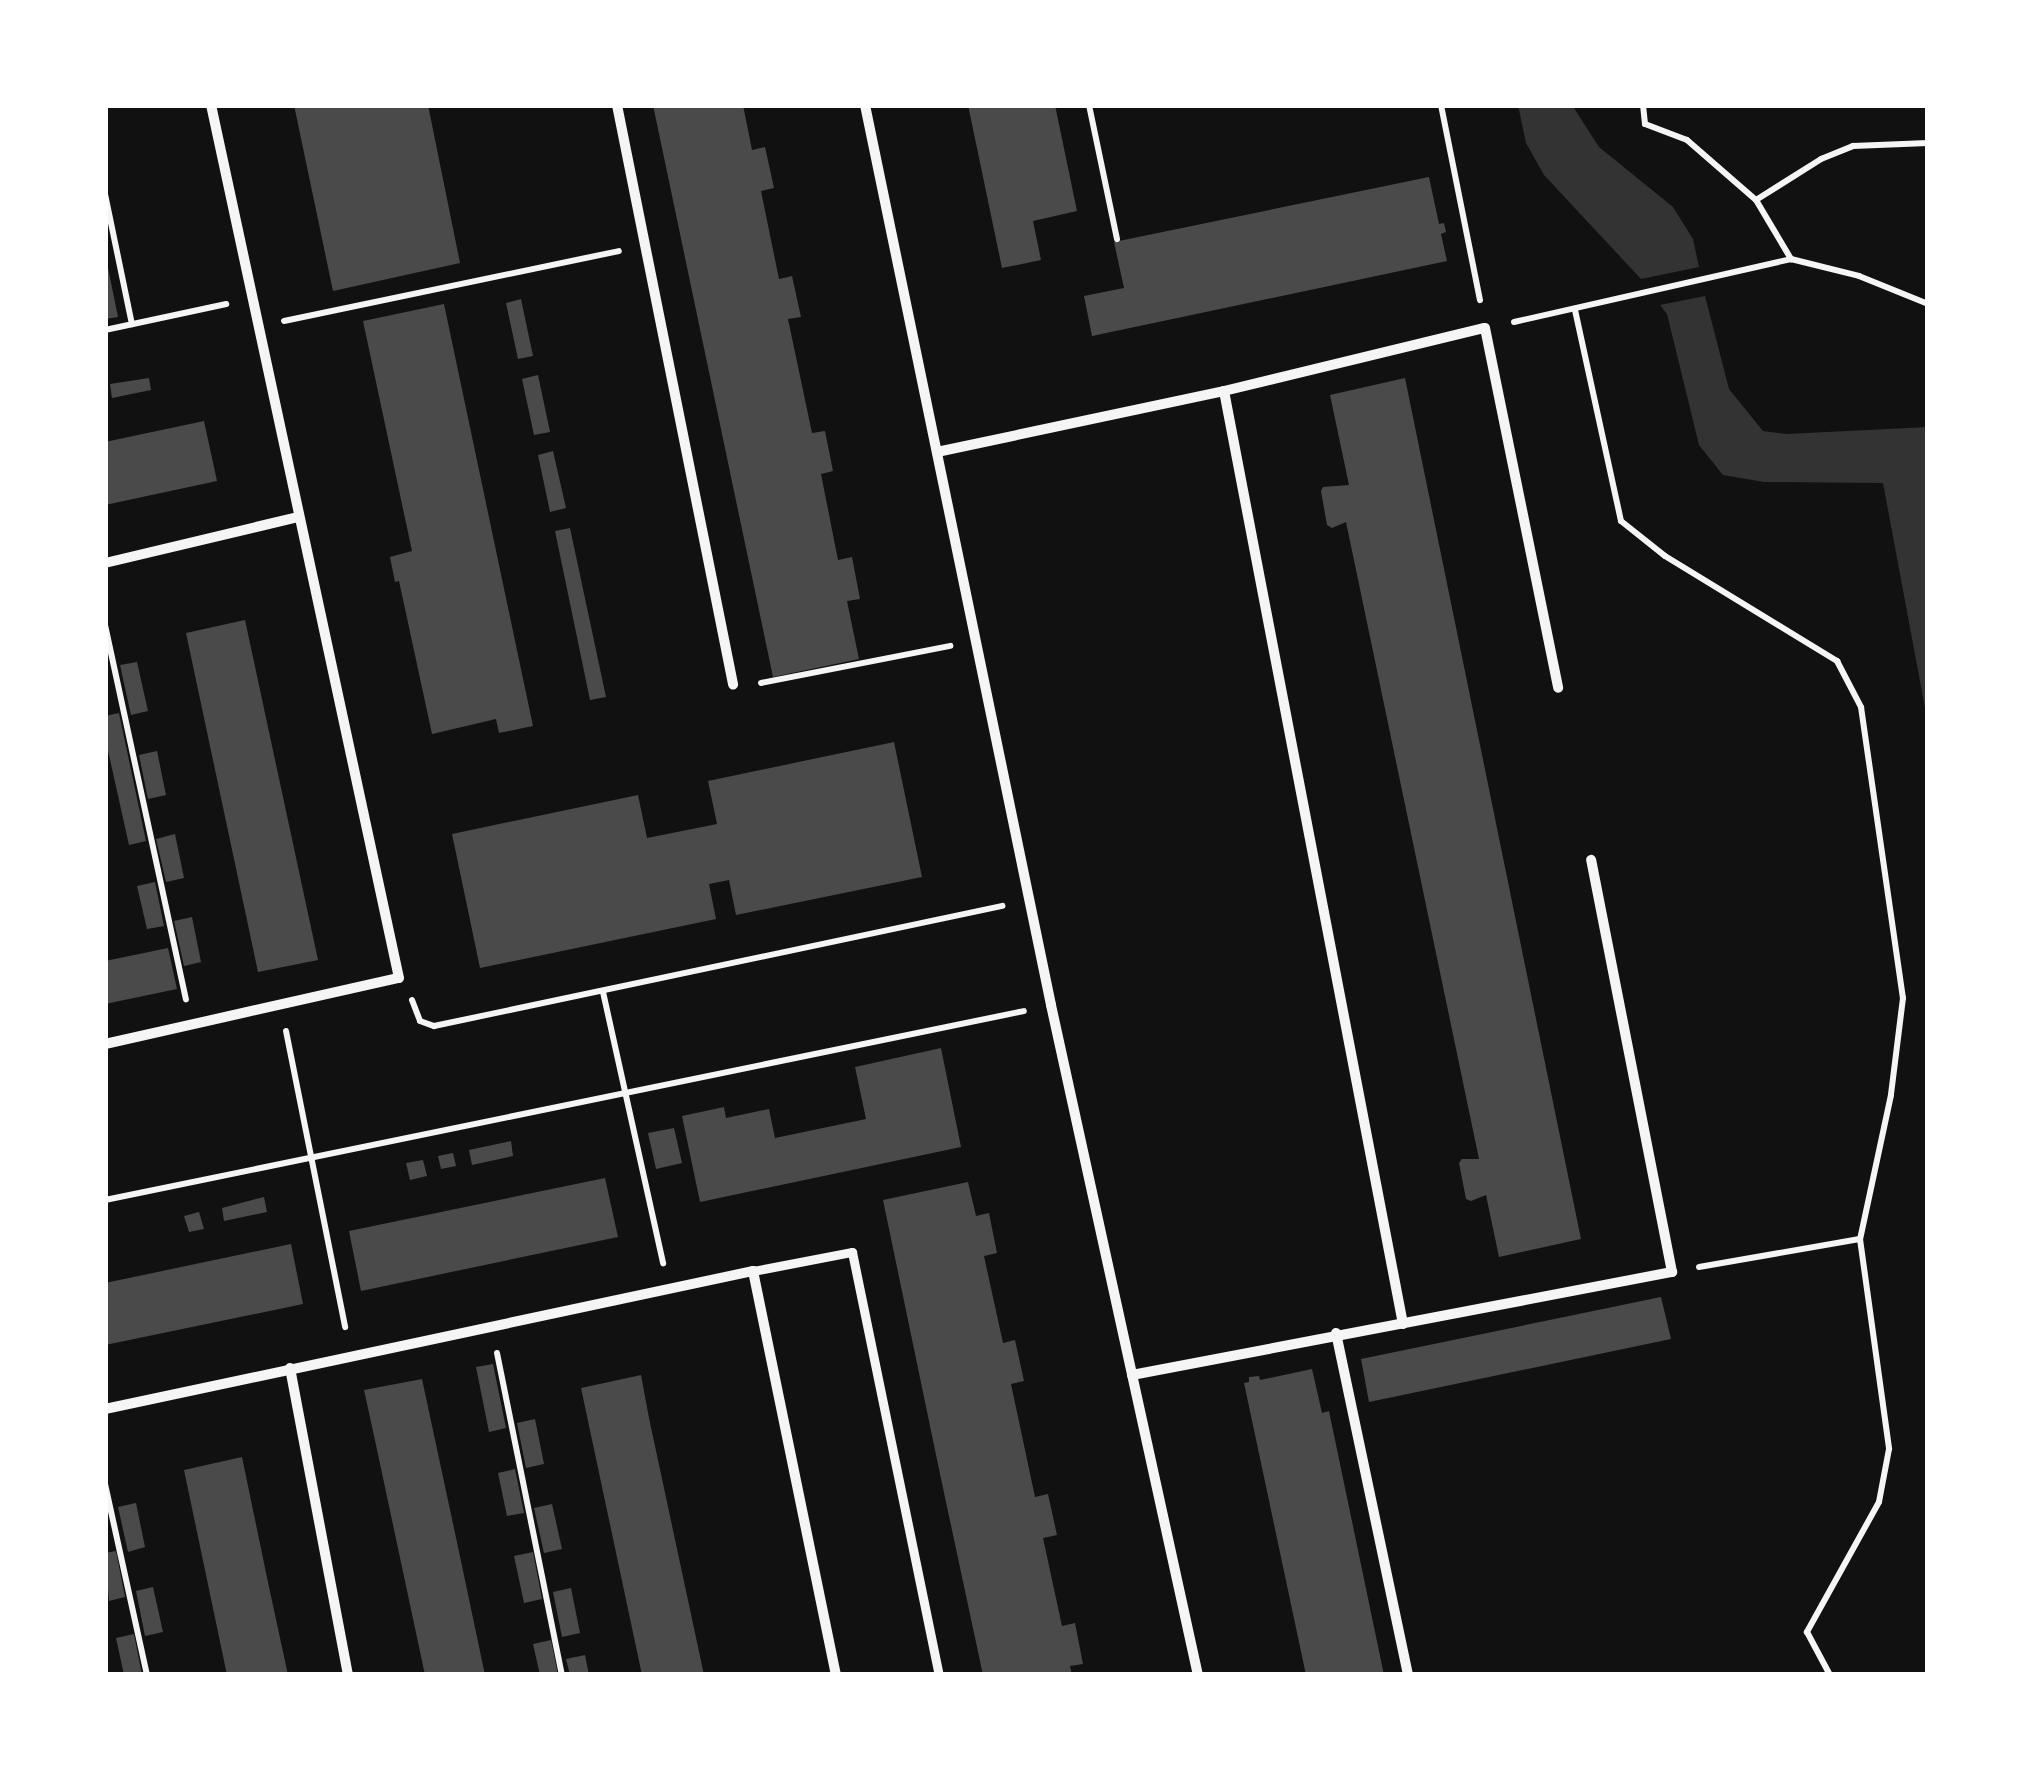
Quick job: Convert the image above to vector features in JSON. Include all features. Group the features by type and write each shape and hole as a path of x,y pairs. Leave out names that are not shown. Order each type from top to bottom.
{"street":[{"path":"105,1044 399,978 211,105"},
{"path":"617,105 733,684"},
{"path":"864,105 1028,900 1198,1675"},
{"path":"936,452 1224,391 1485,328 1558,688"},
{"path":"1224,391 1403,1324"},
{"path":"105,563 298,517"},
{"path":"1132,1374 1336,1332 1403,1324 1672,1272 1591,860"},
{"path":"105,1409 852,1252 939,1675"},
{"path":"753,1271 836,1675"},
{"path":"1336,1332 1408,1675"},
{"path":"290,1368 348,1675"}],"path":[{"path":"1090,105 1117,239"},
{"path":"1441,105 1485,328 1790,259 1858,276 1928,304"},
{"path":"1643,105 1645,124 1687,140 1756,200 1790,259"},
{"path":"1756,200 1821,159 1853,146 1928,143"},
{"path":"105,194 132,324"},
{"path":"258,326 645,246"},
{"path":"105,330 252,299"},
{"path":"1575,310 1622,521 1665,556 1837,661 1861,707 1902,998 1891,1094 1860,1239 1889,1449 1879,1502 1808,1632 1830,1675"},
{"path":"105,625 184,988"},
{"path":"733,684 775,683 975,641"},
{"path":"399,978 410,990 420,1021 434,1026 1028,900"},
{"path":"603,992 668,1288"},
{"path":"280,1005 351,1356"},
{"path":"105,1200 1051,1005"},
{"path":"1672,1272 1860,1239"},
{"path":"492,1326 562,1675"},
{"path":"105,1484 147,1675"}],"shaded area":[{"path":"1518,105 1572,105 1599,147 1673,207 1693,239 1699,267 1641,279 1544,175 1526,143"},
{"path":"1705,296 1729,389 1763,431 1787,434 1928,427 1928,724 1883,483 1764,482 1723,475 1699,445 1667,314 1660,305"}],"building":[{"path":"294,105 428,105 460,263 333,291"},
{"path":"653,105 743,105 752,150 765,147 774,188 761,191 779,279 792,276 801,317 788,319 812,433 825,431 833,471 821,474 838,560 852,557 860,599 847,601 859,659 773,677"},
{"path":"968,105 1055,105 1077,211 1033,221 1041,260 1002,268"},
{"path":"1429,177 1439,224 1444,223 1446,232 1441,234 1447,261 1092,336 1084,296 1124,288 1114,242"},
{"path":"105,264 118,317 105,319"},
{"path":"521,299 533,356 518,359 506,303"},
{"path":"444,304 533,726 499,733 496,719 432,734 399,581 395,582 390,557 412,551 363,321"},
{"path":"538,375 550,432 534,435 522,379"},
{"path":"149,378 151,390 112,398 110,384"},
{"path":"1405,378 1581,1239 1499,1257 1486,1195 1466,1199 1459,1163 1462,1159 1479,1159 1346,522 1332,528 1327,525 1321,491 1323,487 1349,485 1330,395"},
{"path":"204,421 217,481 105,505 105,442"},
{"path":"553,451 566,508 550,512 538,455"},
{"path":"570,528 606,697 590,700 555,531"},
{"path":"245,620 318,960 258,972 186,633"},
{"path":"137,662 148,711 131,715 120,665"},
{"path":"119,713 146,841 129,845 105,737 105,716"},
{"path":"894,742 922,877 736,915 729,880 709,884 716,919 480,968 452,834 638,795 647,838 717,824 708,781"},
{"path":"157,751 166,795 148,799 139,755"},
{"path":"175,834 184,878 166,882 156,839"},
{"path":"155,882 164,926 147,929 137,886"},
{"path":"192,917 201,962 184,966 174,921"},
{"path":"168,948 177,989 105,1004 105,961"},
{"path":"941,1048 961,1147 700,1202 682,1116 724,1107 726,1118 769,1109 775,1138 866,1119 855,1067"},
{"path":"674,1128 682,1163 656,1169 648,1133"},
{"path":"511,1141 513,1156 472,1165 469,1150"},
{"path":"453,1153 456,1166 441,1169 438,1156"},
{"path":"423,1160 427,1176 410,1180 406,1163"},
{"path":"605,1178 618,1237 361,1291 349,1231"},
{"path":"968,1182 976,1216 989,1213 997,1253 984,1256 1003,1343 1015,1340 1024,1381 1011,1384 1035,1497 1048,1494 1057,1535 1043,1538 1062,1626 1075,1623 1083,1664 1070,1666 1072,1675 983,1675 940,1474 883,1200"},
{"path":"264,1197 267,1212 224,1221 222,1208"},
{"path":"199,1212 204,1229 189,1232 184,1216"},
{"path":"291,1244 303,1304 105,1345 105,1283"},
{"path":"1661,1297 1671,1339 1369,1402 1361,1359"},
{"path":"493,1364 506,1428 489,1432 476,1367"},
{"path":"1312,1369 1322,1413 1329,1411 1384,1675 1306,1675 1244,1383 1249,1382 1249,1377 1259,1376 1260,1380"},
{"path":"641,1375 704,1675 642,1675 581,1388"},
{"path":"422,1379 485,1675 425,1675 364,1390"},
{"path":"535,1419 544,1464 526,1468 517,1423"},
{"path":"242,1457 288,1675 227,1675 184,1470"},
{"path":"515,1469 524,1513 507,1516 498,1473"},
{"path":"136,1503 145,1547 128,1552 118,1507"},
{"path":"552,1504 562,1549 544,1553 534,1508"},
{"path":"116,1551 125,1597 109,1601 105,1553"},
{"path":"533,1552 542,1599 524,1603 514,1556"},
{"path":"153,1587 163,1632 145,1636 136,1591"},
{"path":"571,1588 580,1633 562,1637 553,1592"},
{"path":"134,1634 142,1675 124,1675 116,1638"},
{"path":"551,1640 558,1675 540,1675 533,1644"},
{"path":"585,1655 589,1675 570,1675 566,1659"}]}
